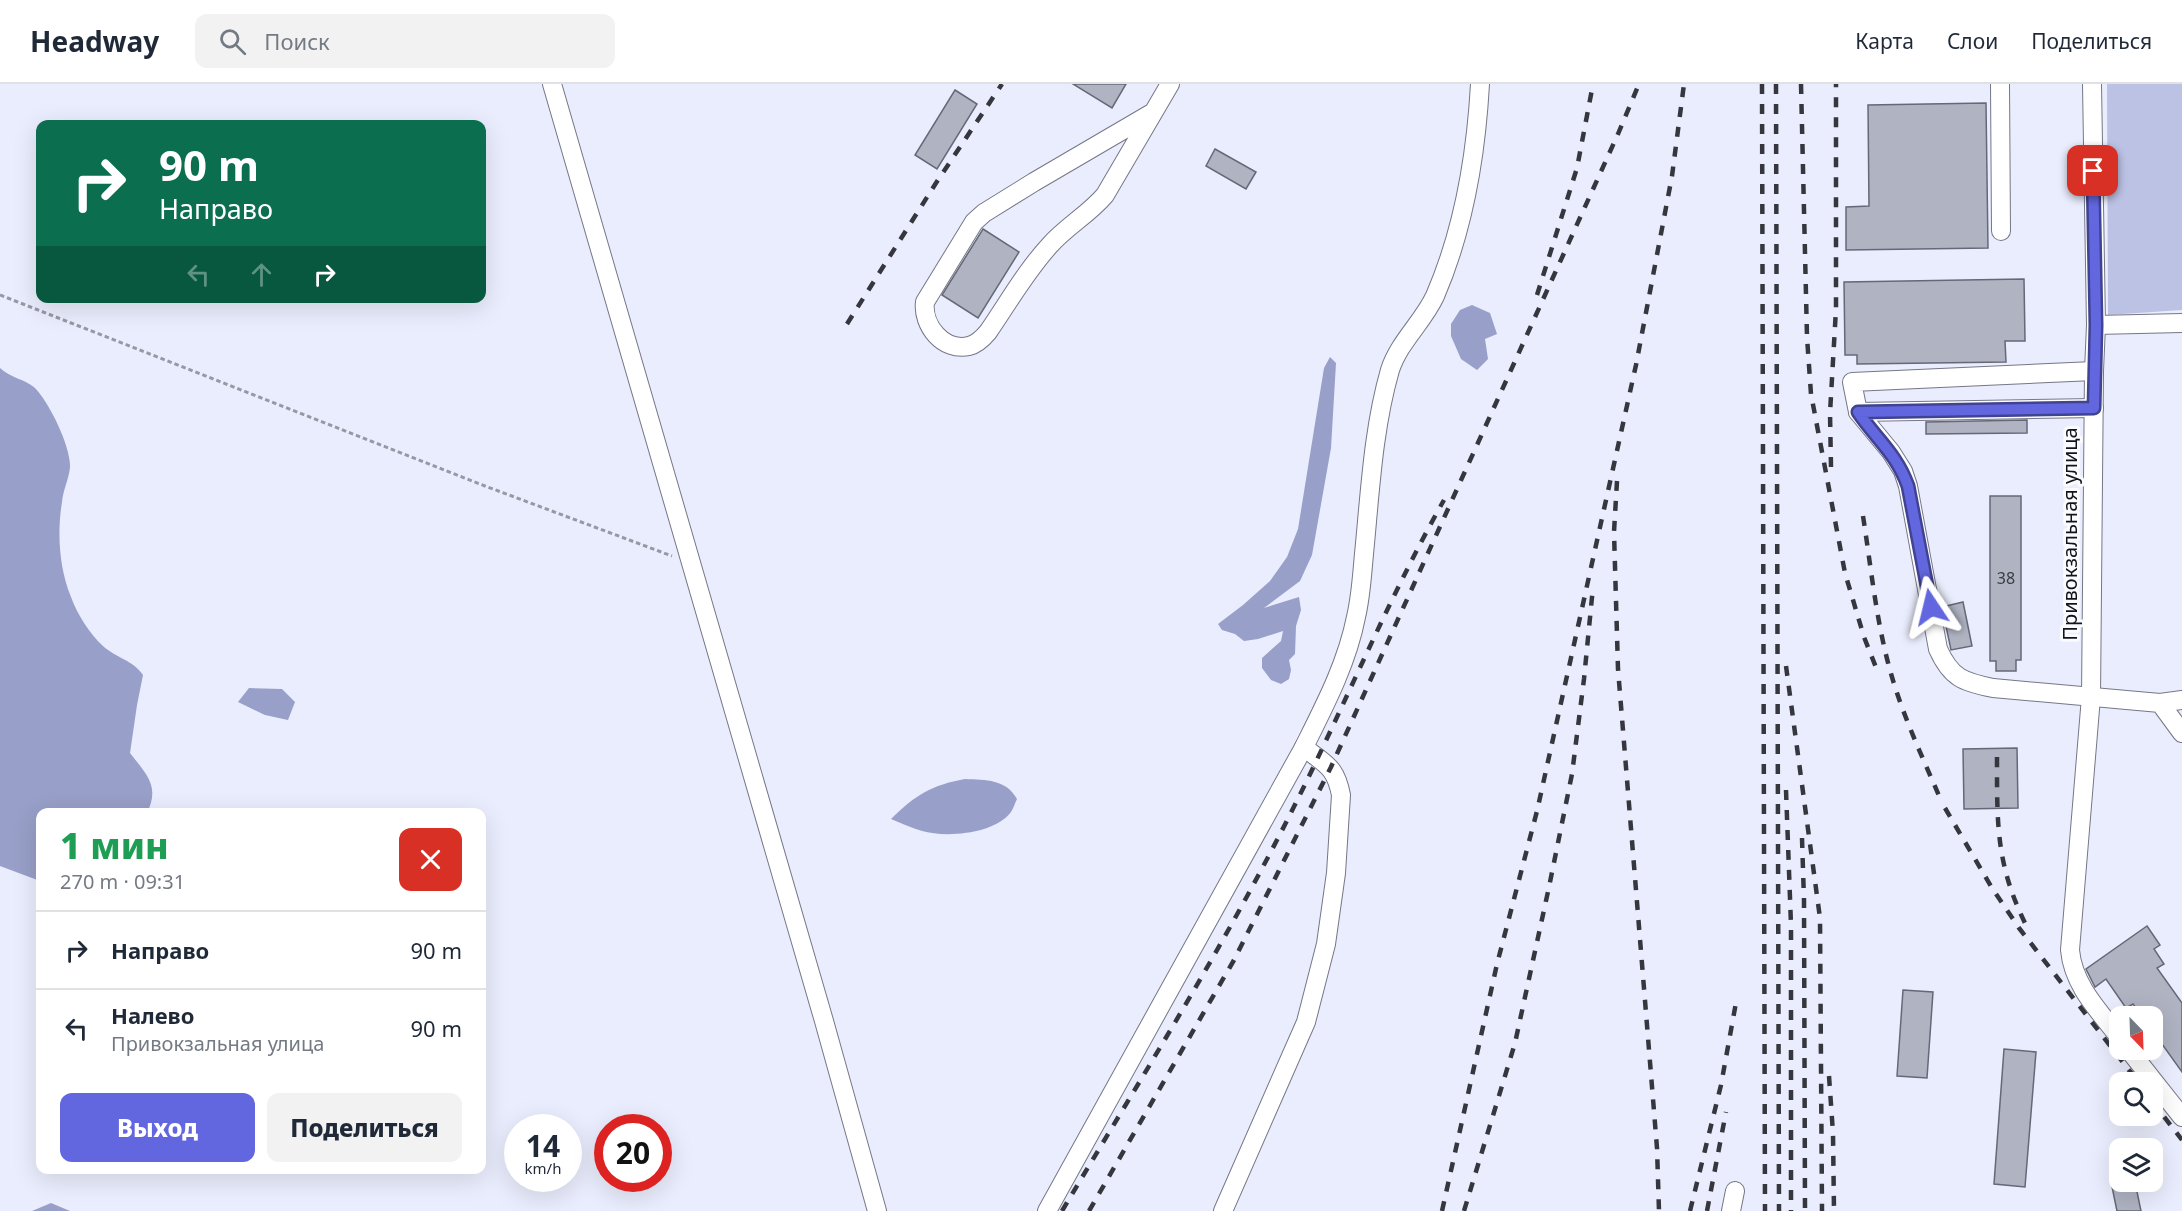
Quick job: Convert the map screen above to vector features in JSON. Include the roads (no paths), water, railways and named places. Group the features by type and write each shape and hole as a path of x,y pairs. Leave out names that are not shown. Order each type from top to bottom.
{"street":[{"path":"552,84 825,1021 877,1211"},
{"path":"1152,113 1034,182 984,213 974,222 925,302 923,313 927,324 938,337 959,347 970,346 988,332 1036,260 1067,228 1096,206 1106,195 1170,84"},
{"path":"1047,1211 1304,747 1336,681 1351,636 1360,593 1376,441 1391,368 1402,346 1433,299 1454,244 1471,171 1480,84"},
{"path":"2000,84 2001,231"},
{"name":"Привокзальная улица","path":"2092,84 2096,325 2091,697 2087,768 2071,937 2071,964 2085,992 2109,1024"},
{"path":"2096,325 2182,323"},
{"path":"2094,371 1852,382 1858,412 1891,452 1903,471 1908,486 1938,649 1954,676 1971,684 1993,688 2160,703 2182,700"},
{"path":"1858,412 2094,408"},
{"path":"2160,703 2182,733"},
{"path":"1223,1211 1306,1022 1326,944 1336,873 1341,795 1339,783 1331,767 1304,747"},
{"path":"2137,1060 2182,1117"},
{"path":"1731,1211 1735,1191"}],"railway":[{"path":"847,324 1002,84"},
{"path":"1537,295 1577,168 1593,84"},
{"path":"1089,1211 1234,960 1331,767 1639,84"},
{"path":"1442,1211 1497,964 1537,811 1636,365 1672,176 1684,84"},
{"path":"1762,84 1765,1211"},
{"path":"1776,84 1779,1211"},
{"path":"1801,84 1807,337 1811,394 1845,573 1864,637 1877,670"},
{"path":"1831,467 1830,413 1836,309 1836,84"},
{"path":"1617,481 1614,532 1618,669 1657,1148 1659,1211"},
{"path":"1062,1211 1173,1026 1253,886 1299,796 1400,584 1444,500"},
{"path":"1863,516 1877,613 1890,670 1906,719 1940,798"},
{"path":"1464,1211 1515,1043 1549,887 1572,774 1593,587"},
{"path":"1786,666 1820,918 1822,1211"},
{"path":"1997,757 1998,826 2004,866 2018,908 2029,931"},
{"path":"1786,790 1791,925 1791,1211"},
{"path":"1945,808 1992,888 2019,928 2130,1072"},
{"path":"1802,838 1805,1211"},
{"path":"1690,1211 1721,1085 1737,997"},
{"path":"1829,1076 1833,1133 1834,1211"},
{"path":"1707,1211 1726,1112"},
{"path":"2163,1115 2182,1140"}]}
